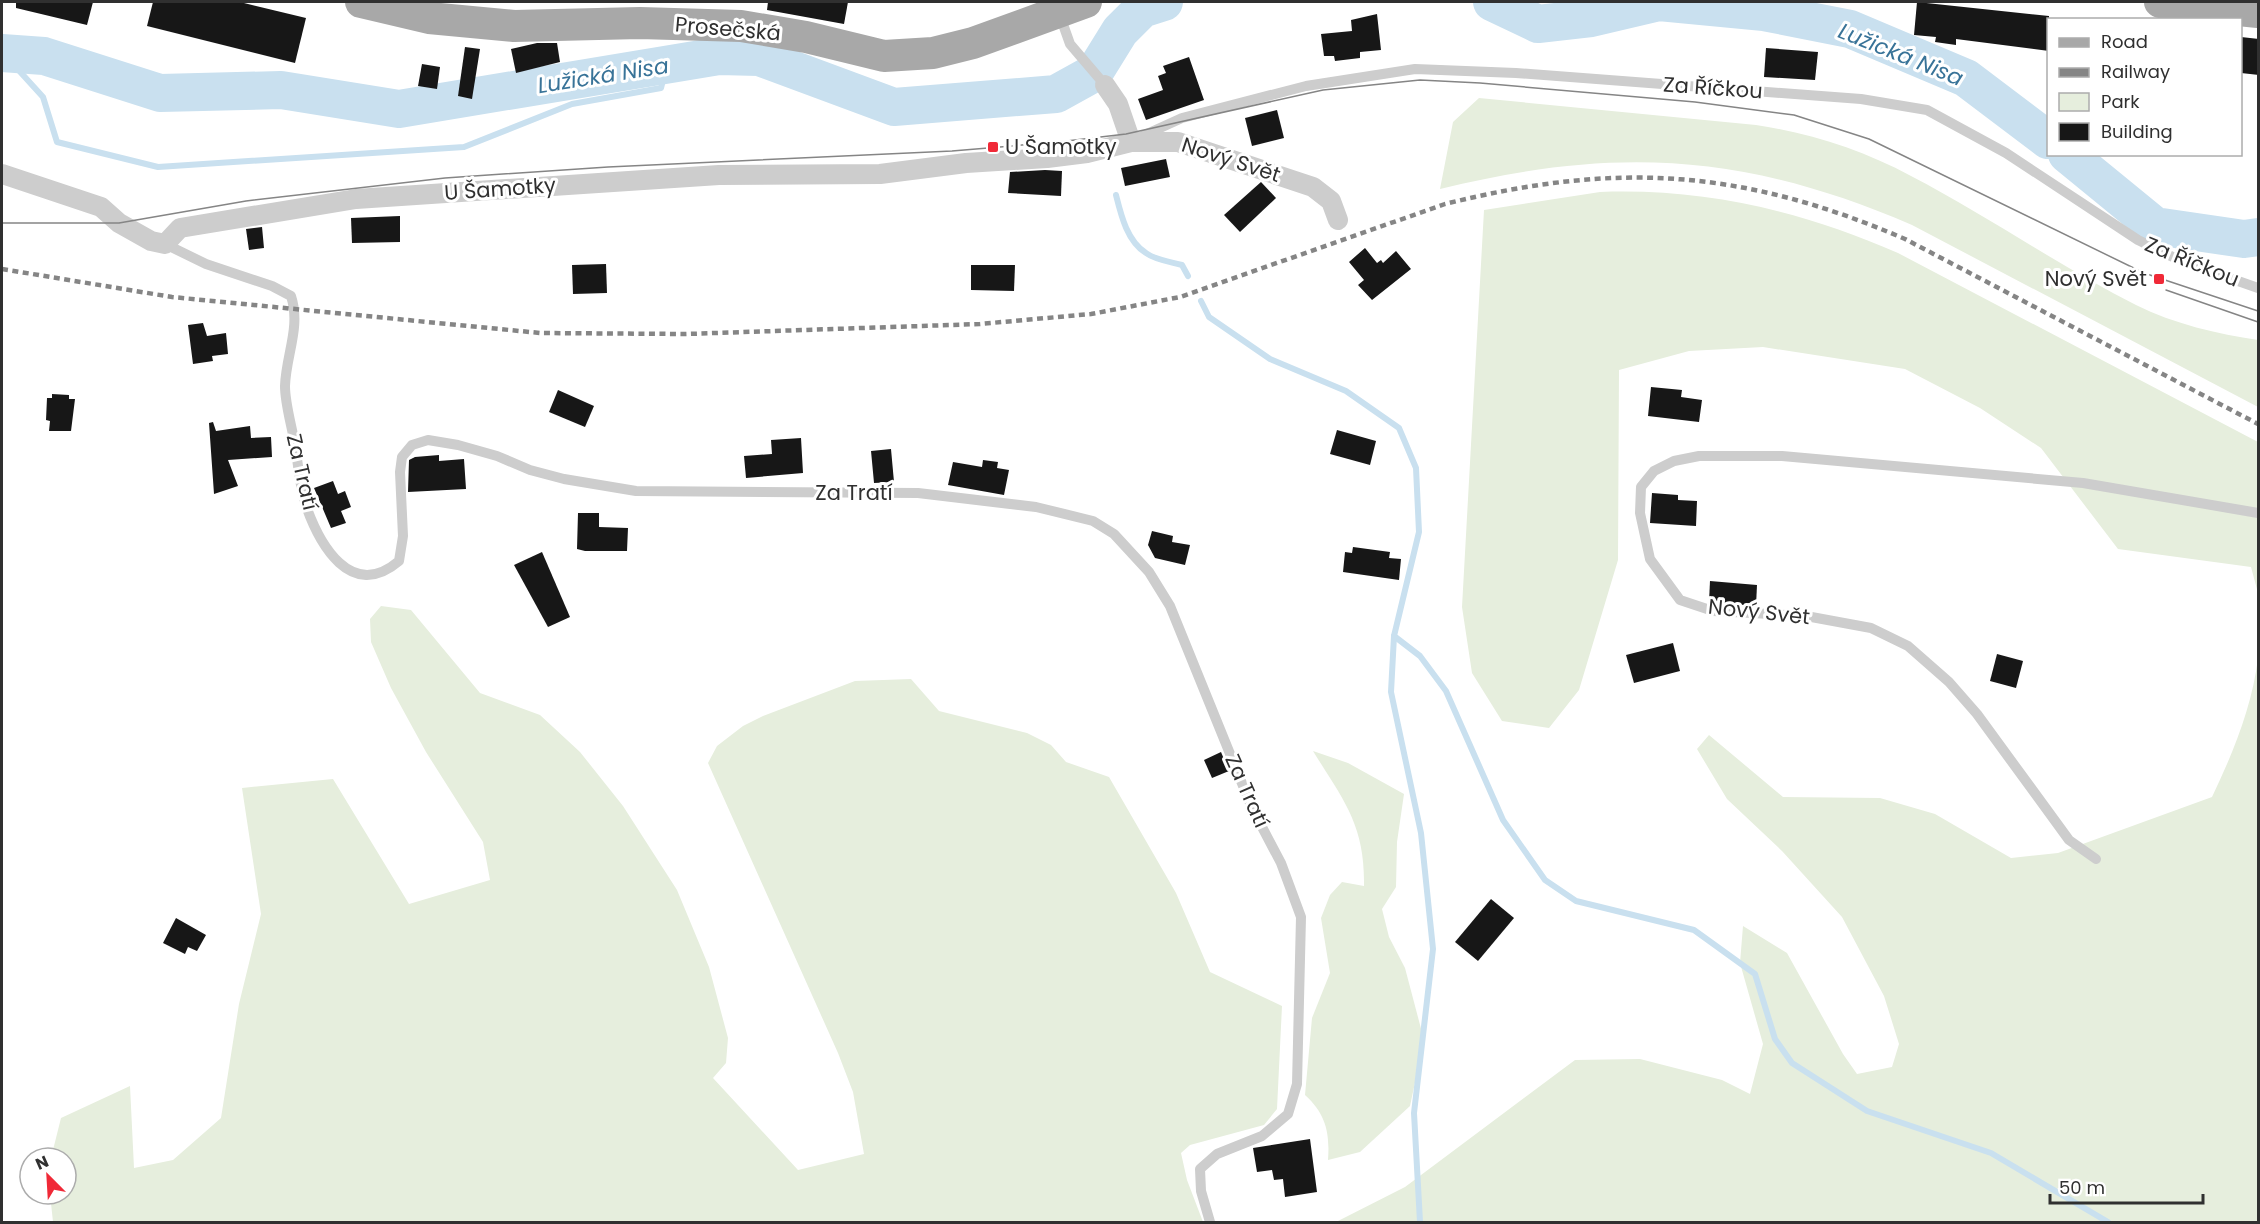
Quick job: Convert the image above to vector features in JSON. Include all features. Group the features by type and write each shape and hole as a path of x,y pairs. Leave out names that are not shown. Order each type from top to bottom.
{"main road":[{"name":"Prosečská","path":"361,2 429,18 514,26 640,23 741,26 806,36 884,56 933,53 973,43 1072,6"},
{"path":"2160,2 2259,12"}],"street":[{"path":"1105,85 1118,105 1131,142"},
{"name":"Nový Svět","path":"1131,142 1178,142 1313,187 1331,201 1338,220"},
{"name":"U Šamotky","path":"165,244 180,228 356,200 477,189 719,175 880,174 966,163 1057,156 1131,142"},
{"path":"2,174 101,207 119,223 151,241 165,244"}],"lane":[{"path":"1072,6 1070,44 1105,85"},
{"name":"Za Říčkou","path":"1131,142 1182,118 1306,86 1414,69 1516,73 1861,99 1927,110 2006,153 2138,240 2181,261 2259,288"},
{"name":"Za Tratí","path":"165,244 206,264 272,286 291,296 295,310 294,336 285,387 305,502 332,556 344,568 356,573 373,576 387,572 399,561 403,536 400,472 402,457 412,445 428,440 496,456 530,470 564,479 636,491 918,493 1036,507 1093,521 1114,534 1149,572 1170,606 1252,808 1281,862 1301,917 1297,1084 1288,1114 1262,1136 1217,1154 1200,1169 1201,1191 1210,1222"},
{"name":"Nový Svět","path":"2096,859 2069,840 1977,714 1949,682 1908,646 1871,628 1806,616 1713,611 1680,600 1650,559 1640,513 1641,487 1654,471 1674,461 1699,456 1782,456 2083,483 2259,513"}],"green space":[{"path":"1479,98 1756,125 1816,138 1874,158 1940,191 2079,274 2136,305 2165,318 2196,327 2258,340 2258,407 1912,225 1851,201 1793,183 1736,171 1679,164 1623,163 1565,166 1504,175 1440,189 1453,122"},
{"path":"1600,192 1678,194 1715,198 1790,214 1862,238 1898,253 2258,442 2258,593 2251,567 2118,549 2041,448 1980,408 1905,369 1763,347 1689,351 1619,370 1618,560 1579,690 1549,728 1502,721 1472,673 1462,607 1484,210"},
{"path":"381,606 411,610 480,693 540,715 580,752 623,806 677,890 709,967 728,1038 726,1063 713,1078 798,1170 864,1154 853,1092 838,1053 708,763 717,746 743,726 763,716 855,681 911,679 939,711 1027,733 1051,745 1066,762 1109,777 1176,893 1210,972 1282,1006 1277,1109 1264,1125 1190,1145 1181,1153 1187,1180 1203,1222 53,1222 51,1206 78,1206 78,1146 54,1146 61,1118 130,1086 134,1168 173,1160 221,1118 239,1004 261,914 242,788 333,779 409,904 490,880 483,842 426,752 391,688 371,642 370,619"},
{"path":"2258,658 2258,1222 1336,1222 1405,1187 1575,1060 1640,1059 1722,1080 1750,1094 1763,1044 1740,963 1743,926 1787,953 1843,1054 1857,1074 1892,1067 1899,1044 1884,996 1842,917 1782,851 1727,799 1697,749 1709,735 1783,797 1880,798 1935,814 2011,858 2058,853 2212,797 2241,729"},
{"path":"1313,751 1348,763 1404,794 1397,842 1396,887 1382,909 1389,937 1405,968 1424,1040 1410,1106 1360,1152 1328,1160 1325,1124 1318,1109 1305,1095 1312,1018 1330,973 1321,918 1330,895 1342,882 1364,886 1361,846 1350,814"}],"building":[{"path":"16,2 93,2 87,25 16,8"},
{"path":"153,2 240,2 306,18 295,63 147,26"},
{"path":"768,2 848,2 844,24 767,10"},
{"path":"1917,2 2049,16 2047,18 2047,51 1956,39 1956,45 1935,42 1936,37 1914,35"},
{"path":"1377,14 1381,50 1360,52 1360,58 1335,61 1334,56 1324,56 1321,34 1352,31 1351,20"},
{"path":"2242,37 2259,39 2259,75 2242,73"},
{"path":"537,43 557,43 560,62 516,73 511,49"},
{"path":"465,47 480,49 472,99 458,96"},
{"path":"1766,48 1818,52 1815,80 1764,77"},
{"path":"1189,57 1204,100 1146,120 1138,99 1163,90 1158,76 1166,73 1163,66"},
{"path":"422,64 440,67 437,89 418,86"},
{"path":"1277,110 1284,138 1252,146 1245,118"},
{"path":"1166,159 1170,177 1125,186 1121,168"},
{"path":"1062,171 1061,196 1008,193 1010,172"},
{"path":"1261,182 1276,198 1240,232 1224,215"},
{"path":"400,216 400,242 352,243 351,218"},
{"path":"262,227 264,248 249,250 246,229"},
{"path":"1365,248 1377,263 1381,260 1383,263 1396,251 1411,269 1372,300 1358,285 1364,280 1349,262"},
{"path":"606,264 607,293 573,294 572,265"},
{"path":"971,265 1015,265 1014,291 971,290"},
{"path":"203,323 207,336 226,333 228,354 212,356 213,361 193,364 188,325"},
{"path":"1651,387 1682,390 1681,397 1702,400 1699,422 1648,416"},
{"path":"558,390 594,406 585,427 549,412"},
{"path":"52,394 69,395 69,399 75,399 71,431 49,431 50,421 46,420 47,398 52,398"},
{"path":"213,422 216,431 250,426 251,438 271,437 272,457 228,460 238,486 214,494 209,423"},
{"path":"1337,430 1376,441 1370,465 1330,454"},
{"path":"801,438 803,473 746,478 744,456 772,454 771,440"},
{"path":"891,449 894,482 874,483 871,451"},
{"path":"439,455 439,461 464,459 466,489 408,492 409,460 415,457"},
{"path":"983,460 998,462 997,468 1009,470 1004,495 948,485 953,462 982,467"},
{"path":"333,481 338,494 345,491 351,507 341,511 346,523 331,528 314,488"},
{"path":"1652,493 1678,495 1678,500 1697,501 1696,526 1650,523"},
{"path":"578,513 599,513 599,527 628,528 627,551 577,549"},
{"path":"1152,531 1173,536 1172,542 1190,545 1185,565 1155,558 1148,545"},
{"path":"1353,547 1390,552 1389,558 1401,559 1399,580 1343,572 1345,552 1352,553"},
{"path":"542,552 570,617 548,627 514,565"},
{"path":"1710,581 1757,585 1756,606 1709,602"},
{"path":"1673,643 1680,671 1634,683 1626,655"},
{"path":"1997,654 2023,661 2016,688 1990,681"},
{"path":"1221,752 1229,771 1212,778 1204,760"},
{"path":"1491,899 1514,918 1478,961 1455,942"},
{"path":"176,918 206,935 197,951 188,947 185,954 163,943"},
{"path":"1310,1139 1317,1192 1285,1197 1283,1179 1274,1180 1272,1170 1257,1172 1253,1148"}],"waterway":[{"name":"Lužická Nisa","path":"2,53 44,56 160,93 281,90 399,109 719,56 759,57 894,107 1056,94 1094,73 1120,31 1142,9 1164,2"},
{"name":"Lužická Nisa","path":"1492,2 1538,24 1591,18 1659,2 1764,12 1850,29 1966,78 2047,139"},
{"path":"3,53 43,97 57,142 158,167 464,147 572,104 661,88 667,64"},
{"name":"Lužická Nisa","path":"2069,156 2155,226 2244,239 2258,237"},
{"path":"1116,195 1129,235 1139,248 1154,257 1182,265 1188,276"},
{"path":"1201,301 1209,317 1270,359 1346,391 1399,428 1416,468 1419,532 1394,636 1420,656 1446,691 1503,820 1545,880 1576,901 1694,930 1755,974 1775,1039 1792,1063 1867,1111 1991,1153 2108,1222"},
{"path":"1394,636 1391,692 1421,833 1433,949 1414,1113 1420,1222"}],"tram line":[{"path":"2,223 119,223 246,201 445,178 608,167 952,151 1058,142 1126,134 1323,90 1420,80 1695,102 1794,115 1869,139 2144,273 2258,311"},
{"path":"2166,290 2258,322"}],"railway":[{"path":"2,269 172,297 540,333 686,334 980,324 1091,314 1180,297 1445,204 1507,190 1567,181 1623,178 1678,179 1733,186 1789,198 1905,239 2258,424"}],"place":[{"name":"U Šamotky","path":"993,147"},
{"name":"Nový Svět","path":"2159,279"}]}
